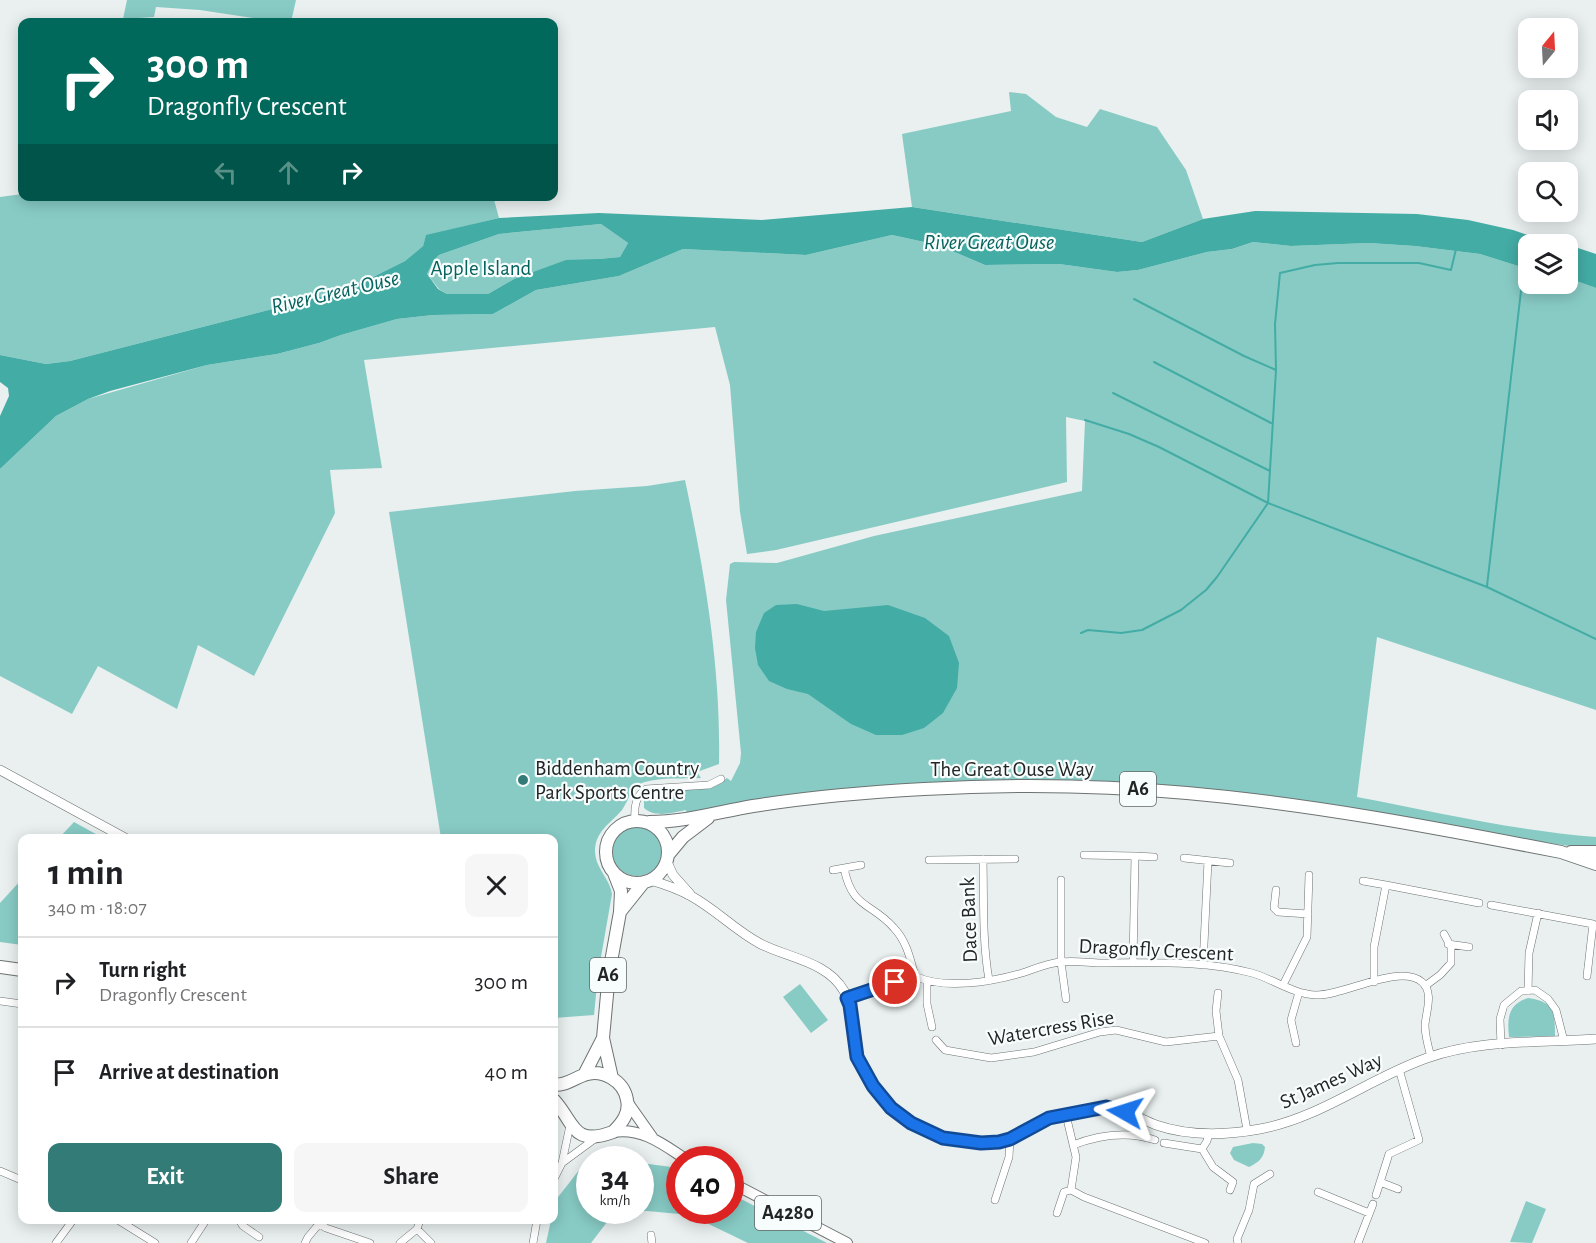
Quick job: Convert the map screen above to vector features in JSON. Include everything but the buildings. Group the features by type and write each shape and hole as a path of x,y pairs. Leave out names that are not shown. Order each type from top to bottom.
{"highway":[{"name":"The Great Ouse Way","path":"649,822 676,821 796,800 923,789 1055,786 1121,788 1307,807 1561,852 1596,864"},
{"name":"The Great Ouse Way","path":"668,859 683,837 712,815"},
{"name":"A6","path":"612,1078 603,1038 609,973 620,912 621,891 607,861 608,840 616,828 622,824 635,820 649,822"},
{"path":"649,822 664,835 668,859"},
{"name":"The Great Ouse Way","path":"1561,852 1596,852"},
{"name":"A6","path":"620,912 647,881 660,873 668,859"},
{"path":"614,873 625,880 647,881"},
{"path":"0,967 18,969"},
{"name":"A6","path":"579,1078 603,1038"},
{"path":"558,1085 564,1085 594,1073 612,1078 622,1088 628,1103 624,1120 613,1132 599,1137 585,1136 570,1125 558,1105"},
{"path":"564,1112 563,1100 579,1078"}],"main road":[{"path":"628,1103 652,1137"},
{"path":"613,1132 632,1131 652,1137 666,1146"},
{"name":"A4280","path":"744,1189 847,1243"}],"street":[{"path":"0,770 118,834"},
{"path":"635,820 636,800 646,789 709,785 721,779"},
{"path":"1084,855 1154,857"},
{"path":"1133,963 1135,856"},
{"name":"Dace Bank","path":"983,858 985,919 983,945 989,980"},
{"path":"1184,858 1230,863"},
{"path":"668,859 673,875 693,897"},
{"name":"Dace Bank","path":"928,860 1015,859"},
{"path":"1203,965 1208,861"},
{"path":"833,870 861,864"},
{"path":"844,868 847,885 858,901 887,921 909,949 915,976 847,998"},
{"path":"1283,985 1307,937 1309,875"},
{"path":"1060,880 1061,962 1066,999"},
{"path":"647,881 666,885 693,897"},
{"path":"1363,881 1479,903"},
{"path":"1374,982 1374,947 1386,885"},
{"path":"1276,890 1274,908 1278,912 1308,914"},
{"name":"St James Way","path":"693,897 759,943 811,963 830,975 843,989 850,1005 857,1057 873,1086 891,1108 911,1123 943,1138 981,1143 1010,1139 1049,1118 1106,1107 1158,1125 1195,1132 1247,1131 1299,1119 1399,1069 1431,1057 1473,1047 1596,1039"},
{"path":"1491,905 1593,924 1587,976"},
{"path":"1528,991 1529,953 1538,914"},
{"path":"1431,1057 1425,1027 1428,993 1425,986 1451,963 1451,947 1444,934"},
{"path":"1448,944 1469,947"},
{"name":"Dragonfly Crescent","path":"915,976 927,982 970,982 1002,978 1061,962 1133,963 1203,965 1253,973 1299,992 1317,995 1399,976 1412,976 1425,986"},
{"path":"927,982 927,1004 932,1027"},
{"path":"1501,1045 1500,1019 1504,1005 1521,991 1535,990 1548,999 1556,1010 1564,1041"},
{"path":"1296,1043 1291,1020 1299,992"},
{"path":"1218,993 1216,1011 1219,1036 1238,1080 1247,1131"},
{"path":"0,1001 18,1003"},
{"name":"Watercress Rise","path":"936,1040 945,1050 991,1058 1034,1052 1100,1032 1116,1030 1166,1042 1219,1036"},
{"path":"1376,1195 1389,1154 1419,1140 1399,1069"},
{"path":"1066,1115 1076,1157 1071,1190"},
{"path":"558,1172 562,1164 570,1125"},
{"path":"1202,1149 1209,1133"},
{"path":"1074,1145 1102,1136 1134,1136 1155,1140"},
{"path":"562,1164 585,1144 599,1137"},
{"path":"995,1200 1009,1157 1010,1139"},
{"path":"1164,1143 1202,1149 1213,1167 1233,1182 1230,1190"},
{"path":"0,1171 18,1179"},
{"path":"1238,1243 1249,1210 1254,1184 1270,1174"},
{"path":"1380,1182 1398,1189"},
{"path":"1057,1213 1064,1192 1071,1190 1205,1243"},
{"path":"1318,1192 1370,1213"},
{"path":"1358,1243 1373,1204"},
{"path":"56,1243 71,1224"},
{"path":"124,1224 154,1243"},
{"path":"190,1243 203,1224"},
{"path":"241,1224 259,1237"},
{"path":"305,1243 315,1224"},
{"path":"321,1224 370,1243"},
{"path":"400,1243 417,1229 419,1224"},
{"path":"533,1243 536,1224"},
{"path":"417,1229 431,1243"}],"green space":[{"path":"127,0 296,0 292,18 252,18 200,10 156,7 154,17 123,18"},
{"path":"1009,92 1026,94 1056,117 1087,127 1100,109 1157,127 1186,170 1203,219 1142,242 912,207 902,134 1011,111"},
{"path":"18,195 18,201 494,201 499,218 426,236 423,246 405,261 367,280 319,297 70,361 46,364 0,355 0,197"},
{"name":"Apple Island","path":"601,224 628,243 620,257 598,259 514,279 488,294 447,294 439,289 427,274 439,255 499,234"},
{"path":"892,235 938,245 985,265 1059,264 1117,272 1138,270 1207,252 1232,249 1253,242 1291,246 1369,243 1480,254 1518,266 1518,294 1578,294 1578,282 1596,288 1596,710 1377,637 1357,797 1506,826 1596,837 1596,849 1266,795 1106,782 999,780 892,785 789,796 687,815 686,810 664,814 648,811 644,808 644,800 641,798 645,793 711,788 727,778 731,781 740,763 741,753 726,600 730,564 734,562 777,563 874,536 1082,491 1085,421 1066,417 1067,482 776,550 747,554 740,512 730,385 715,327 364,360 382,468 330,470 335,513 254,676 198,645 177,709 98,666 72,714 0,676 0,469 56,416 88,399 207,365 277,354 397,319 433,315 493,314 536,290 619,276 683,249 806,255"},
{"name":"Biddenham Country Park Sports Centre","path":"685,480 710,621 717,692 719,764 697,772 701,778 658,779 640,784 633,790 622,810 600,833 596,845 596,858 612,894 598,974 594,1015 558,1018 558,834 440,834 389,512 575,491 647,486"},
{"path":"74,822 96,834 63,834"},
{"path":"632,826 642,826 655,833 662,846 662,856 655,869 642,876 632,876 623,872 616,865 612,856 612,846 616,837 623,830"},
{"path":"18,883 18,944 0,942 0,903"},
{"path":"800,984 828,1020 811,1033 783,997"},
{"path":"1528,998 1548,1005 1553,1015 1555,1036 1509,1037 1510,1013 1516,1004"},
{"path":"1253,1143 1262,1144 1265,1147 1258,1161 1249,1167 1234,1160 1230,1153 1233,1147"},
{"path":"654,1165 666,1166 666,1213 654,1212"},
{"path":"576,1174 576,1224 606,1224 591,1243 546,1243 550,1224 558,1224 558,1197"},
{"path":"744,1201 827,1243 748,1243 709,1224 744,1224"},
{"path":"1526,1201 1546,1209 1532,1243 1510,1242"}],"water":[{"name":"River Great Ouse","path":"912,207 1142,242 1203,219 1255,211 1417,214 1468,220 1525,234 1518,234 1518,266 1480,254 1369,243 1291,246 1253,242 1232,249 1207,252 1138,270 1117,272 1059,264 985,265 938,245 892,235 806,255 683,249 619,276 536,290 493,314 433,315 397,319 277,354 207,365 110,391 88,399 56,416 0,469 0,416 9,396 8,388 0,382 0,355 46,364 70,361 319,297 367,280 405,261 423,246 426,235 499,218 599,213 762,220","holes":["601,224 628,243 620,257 566,260 514,279 488,294 447,294 438,289 427,274 439,255 499,234"]},
{"path":"1578,248 1596,254 1596,288 1578,282"},
{"path":"797,604 824,611 888,605 925,618 949,636 959,663 957,688 943,713 924,728 902,735 876,735 851,724 808,694 787,689 769,681 758,665 755,648 756,632 764,613 776,605"}],"waterway":[{"path":"1081,633 1088,630 1121,633 1142,630 1181,610 1206,590 1217,577 1268,503 1276,370 1275,324 1280,273 1315,265 1338,263 1419,263 1451,270 1456,249"},
{"path":"1487,586 1521,294"},
{"path":"1134,299 1276,370"},
{"path":"1154,362 1271,423"},
{"path":"1113,393 1270,471"},
{"path":"1085,420 1129,434 1159,447 1268,503 1487,587 1596,639"}],"place":[{"name":"Biddenham Country Park Sports Centre","path":"523,780"}],"route":[{"path":"895,982 847,998 857,1057 873,1086 891,1108 911,1123 943,1138 981,1143 1010,1139 1049,1118 1106,1107 1125,1112"}]}
